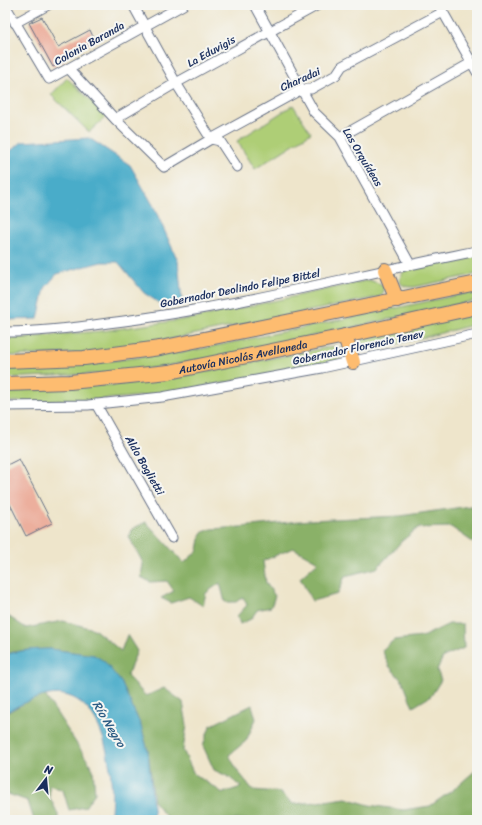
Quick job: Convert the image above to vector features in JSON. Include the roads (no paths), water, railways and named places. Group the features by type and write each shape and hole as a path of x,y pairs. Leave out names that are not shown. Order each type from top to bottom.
{"highway":[{"path":"385,270 397,300"},
{"path":"5,361 84,358 160,348 477,283"},
{"name":"Autovía Nicolás Avellaneda","path":"5,384 70,382 163,373 346,336 477,307"},
{"path":"346,336 353,362"}],"street":[{"path":"5,5 15,23 48,5"},
{"path":"133,5 176,83 211,139 220,141 237,167"},
{"name":"Colonia Baranda","path":"15,23 49,80 183,5"},
{"name":"Las Orquídeas","path":"255,5 314,112 340,137 410,264"},
{"name":"La Eduvigis","path":"116,119 176,83 318,5"},
{"path":"441,9 477,72"},
{"name":"Charadai","path":"116,119 164,167 211,139 302,89 311,89 336,75 342,66 441,9"},
{"path":"340,137 471,63"},
{"path":"69,70 116,119"},
{"name":"Gobernador Deolindo Felipe Bittel","path":"5,332 70,328 210,308 410,264 477,251"},
{"name":"Gobernador Florencio Tenev","path":"5,406 96,404 139,400 353,362 477,334"},
{"name":"Aldo Boglietti","path":"96,404 172,538"}],"water":[{"path":"89,138 130,165 153,205 178,261 182,302 164,306 144,293 118,262 101,262 57,274 45,288 38,319 5,320 5,155 22,142"},
{"name":"Río Negro","path":"50,649 94,655 104,661 121,682 141,726 148,751 154,820 110,820 112,801 108,755 101,732 91,713 77,700 58,694 35,699 15,707 5,714 5,655 28,650"}]}
